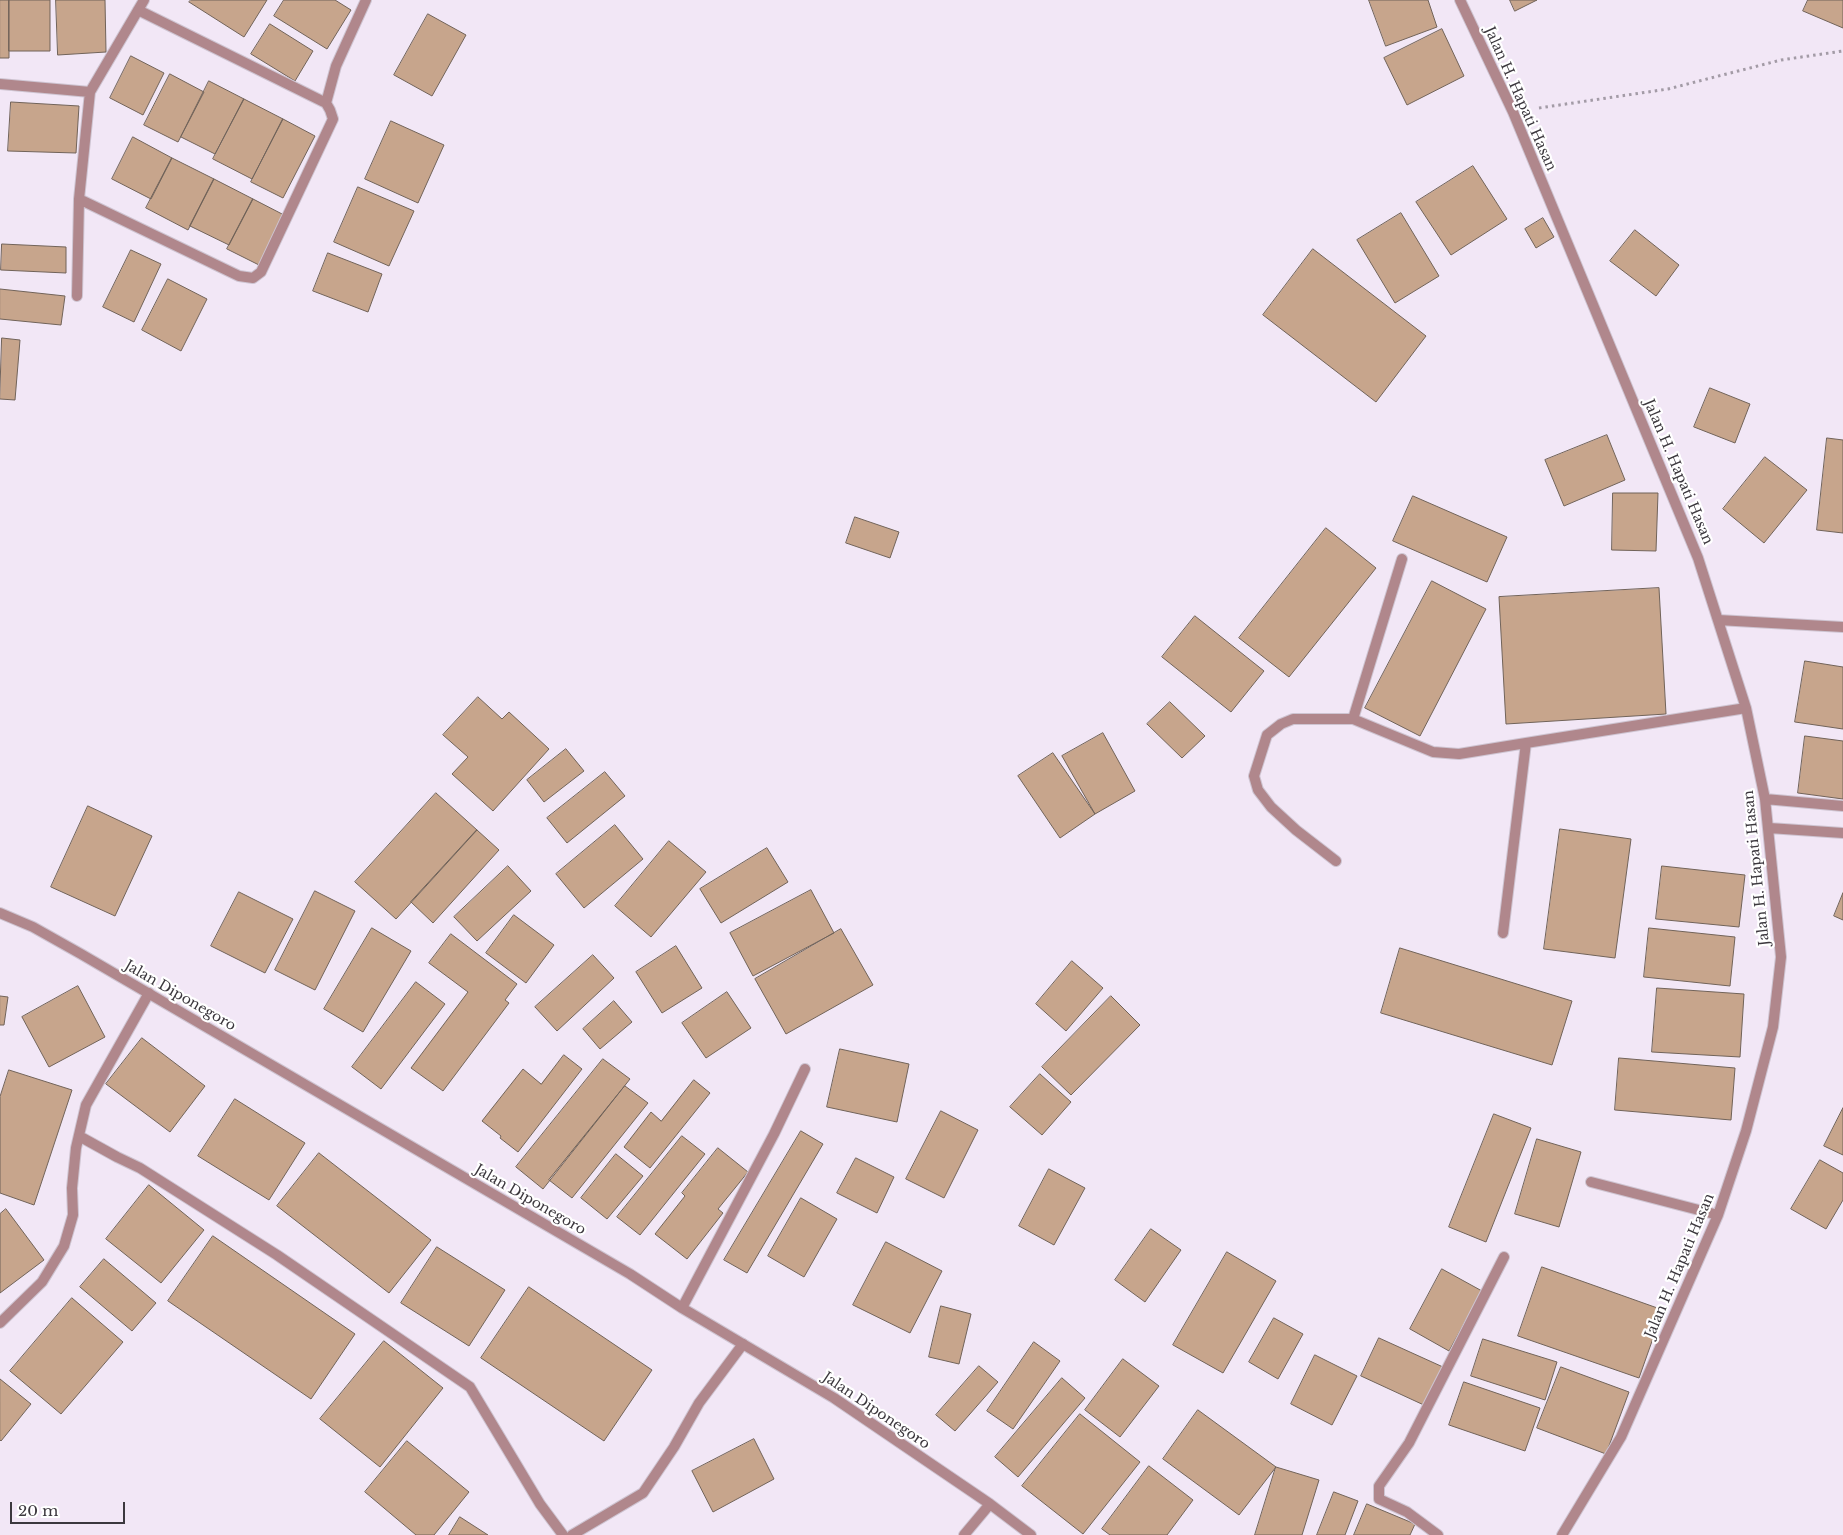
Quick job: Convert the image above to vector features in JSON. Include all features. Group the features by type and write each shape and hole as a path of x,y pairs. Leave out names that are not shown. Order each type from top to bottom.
{"street":[{"path":"77,296 79,199 90,92 144,0"},
{"path":"326,103 336,66 366,0"},
{"name":"Jalan H. Hapati Hasan","path":"1460,0 1513,112 1698,558 1746,708 1765,799 1781,957 1774,1027 1746,1131 1718,1215 1622,1437 1562,1535"},
{"path":"79,199 239,276 253,278 262,272 333,119 326,103 138,10"},
{"path":"0,84 90,92"},
{"path":"1353,719 1402,559"},
{"path":"1718,620 1843,627"},
{"path":"1336,861 1296,830 1271,807 1258,790 1254,776 1267,735 1281,724 1293,719 1353,719 1433,752 1459,754 1746,708"},
{"path":"1503,933 1526,743"},
{"path":"1765,799 1843,806"},
{"path":"1769,828 1843,833"},
{"name":"Jalan Diponegoro","path":"0,913 33,927 149,993 630,1274 682,1308 834,1398 990,1504 1031,1535"},
{"path":"0,1324 42,1282 64,1246 73,1215 72,1188 79,1136 86,1105 149,993"},
{"path":"682,1308 774,1134 805,1069"},
{"path":"79,1136 140,1168 277,1255 470,1387 540,1504 563,1535"},
{"path":"1591,1182 1718,1215"},
{"path":"1438,1535 1407,1512 1379,1498 1379,1486 1409,1443 1504,1257"},
{"path":"572,1535 643,1494 674,1447 699,1403 743,1344"},
{"path":"964,1535 990,1504"}],"path":[{"path":"1513,112 1668,89 1781,60 1843,51"}],"building":[{"path":"0,0 9,0 9,58 0,58"},
{"path":"9,0 50,0 50,51 9,51"},
{"path":"56,0 105,0 106,52 58,55"},
{"path":"191,0 267,0 244,37 189,2"},
{"path":"284,0 335,0 351,10 327,49 274,16"},
{"path":"1369,0 1428,0 1437,27 1386,46"},
{"path":"1510,0 1537,0 1515,11"},
{"path":"1808,0 1843,0 1843,28 1803,11"},
{"path":"428,14 466,35 432,96 394,75"},
{"path":"270,24 313,51 295,81 251,54"},
{"path":"1442,29 1464,76 1407,105 1384,58"},
{"path":"131,56 164,73 143,115 110,98"},
{"path":"170,74 204,92 178,142 144,125"},
{"path":"209,81 244,99 215,154 181,137"},
{"path":"244,99 283,119 252,179 213,159"},
{"path":"11,102 79,106 76,153 8,151"},
{"path":"283,119 315,136 283,198 251,182"},
{"path":"391,121 444,145 418,203 365,179"},
{"path":"133,137 172,158 151,199 112,179"},
{"path":"172,158 214,179 188,230 146,208"},
{"path":"1473,166 1507,219 1451,255 1416,202"},
{"path":"214,179 253,199 229,245 190,226"},
{"path":"358,187 414,211 389,266 334,242"},
{"path":"253,199 284,215 259,265 227,249"},
{"path":"1401,213 1439,276 1395,303 1357,240"},
{"path":"1543,218 1554,237 1536,248 1525,229"},
{"path":"1635,230 1679,265 1656,296 1610,261"},
{"path":"2,244 66,247 66,273 1,270"},
{"path":"1313,249 1426,336 1376,402 1263,315"},
{"path":"131,250 161,264 134,322 103,307"},
{"path":"328,253 382,274 368,312 313,291"},
{"path":"168,279 207,299 181,351 142,330"},
{"path":"0,289 65,296 61,325 0,319"},
{"path":"2,338 20,340 15,400 0,399"},
{"path":"1710,388 1750,404 1735,443 1694,427"},
{"path":"1607,435 1625,480 1564,506 1545,460"},
{"path":"1827,438 1843,440 1843,533 1817,530"},
{"path":"1765,457 1807,490 1764,543 1723,509"},
{"path":"1613,493 1658,493 1656,551 1612,550"},
{"path":"1413,496 1507,537 1487,582 1393,541"},
{"path":"855,517 899,532 890,558 846,543"},
{"path":"1326,528 1376,568 1289,677 1239,638"},
{"path":"1432,581 1486,609 1420,736 1365,708"},
{"path":"1659,588 1666,714 1506,724 1499,597"},
{"path":"1195,616 1264,671 1231,712 1162,657"},
{"path":"1805,661 1843,667 1843,729 1795,722"},
{"path":"478,697 502,719 509,712 549,749 493,811 452,774 468,757 443,735"},
{"path":"1170,702 1205,736 1182,758 1147,724"},
{"path":"1103,733 1135,791 1095,814 1062,756"},
{"path":"1805,736 1843,741 1843,799 1798,793"},
{"path":"566,749 584,771 544,802 527,780"},
{"path":"1053,753 1095,814 1060,838 1018,776"},
{"path":"605,772 625,796 567,843 547,818"},
{"path":"436,793 477,830 396,919 355,882"},
{"path":"88,806 152,836 115,916 51,887"},
{"path":"615,825 643,859 584,908 556,874"},
{"path":"1560,829 1631,839 1615,958 1544,949"},
{"path":"477,830 499,850 433,923 411,902"},
{"path":"669,841 706,872 651,937 615,906"},
{"path":"767,848 788,882 721,923 700,889"},
{"path":"508,866 531,891 477,941 454,917"},
{"path":"1662,866 1745,875 1739,927 1656,919"},
{"path":"811,890 834,933 753,976 730,933"},
{"path":"315,891 355,911 315,990 275,970"},
{"path":"239,892 293,919 265,973 211,946"},
{"path":"1843,893 1843,920 1834,916"},
{"path":"514,915 554,945 526,983 486,953"},
{"path":"372,928 411,951 363,1032 324,1009"},
{"path":"1649,928 1735,937 1730,986 1644,977"},
{"path":"841,929 873,985 786,1034 755,979"},
{"path":"451,934 517,984 505,1000 509,1003 443,1091 411,1068 468,992 429,963"},
{"path":"676,946 702,988 662,1013 636,972"},
{"path":"1400,948 1572,1001 1552,1065 1381,1013"},
{"path":"593,955 614,978 557,1031 535,1007"},
{"path":"1072,961 1103,988 1066,1031 1036,1004"},
{"path":"416,982 445,1004 381,1089 352,1067"},
{"path":"78,986 105,1037 49,1067 22,1017"},
{"path":"1657,988 1744,994 1740,1057 1652,1052"},
{"path":"727,992 751,1028 706,1058 682,1023"},
{"path":"0,996 8,997 4,1025 0,1025"},
{"path":"1111,996 1140,1025 1071,1095 1042,1067"},
{"path":"614,1001 632,1022 600,1049 583,1029"},
{"path":"142,1038 205,1086 170,1132 106,1084"},
{"path":"840,1049 909,1064 897,1122 827,1107"},
{"path":"564,1055 582,1069 518,1152 482,1121 523,1069 541,1084"},
{"path":"1619,1058 1735,1068 1731,1120 1615,1110"},
{"path":"603,1059 630,1079 543,1189 516,1167"},
{"path":"9,1070 72,1090 34,1205 0,1193 0,1097"},
{"path":"1040,1074 1071,1102 1042,1135 1010,1107"},
{"path":"694,1080 710,1093 650,1168 624,1147 651,1112 661,1121"},
{"path":"625,1086 648,1103 572,1198 549,1180"},
{"path":"235,1099 305,1143 269,1200 198,1156"},
{"path":"1843,1108 1843,1155 1824,1146"},
{"path":"941,1111 978,1130 944,1198 906,1179"},
{"path":"1494,1114 1531,1128 1486,1242 1449,1227"},
{"path":"801,1131 823,1144 747,1273 724,1260"},
{"path":"682,1136 705,1154 640,1235 617,1217"},
{"path":"1537,1139 1581,1152 1559,1227 1515,1214"},
{"path":"718,1148 748,1172 718,1209 723,1213 687,1259 655,1234 685,1196 682,1193"},
{"path":"319,1153 431,1240 389,1293 277,1206"},
{"path":"616,1154 643,1176 607,1219 581,1198"},
{"path":"856,1158 894,1177 877,1213 837,1193"},
{"path":"1820,1160 1843,1173 1843,1200 1826,1229 1791,1209"},
{"path":"1049,1169 1085,1188 1054,1245 1019,1226"},
{"path":"149,1185 204,1230 161,1283 106,1239"},
{"path":"801,1198 837,1219 804,1277 768,1256"},
{"path":"6,1209 44,1260 0,1293 0,1214"},
{"path":"1151,1229 1181,1250 1145,1302 1115,1280"},
{"path":"213,1236 355,1334 311,1399 168,1301"},
{"path":"886,1242 942,1271 910,1333 853,1305"},
{"path":"437,1247 505,1290 469,1346 401,1303"},
{"path":"1227,1252 1276,1281 1223,1373 1173,1345"},
{"path":"104,1259 156,1303 132,1331 80,1287"},
{"path":"1542,1267 1663,1310 1639,1378 1518,1336"},
{"path":"1442,1269 1482,1291 1449,1351 1410,1329"},
{"path":"529,1287 652,1370 604,1441 481,1358"},
{"path":"72,1298 123,1342 61,1414 10,1371"},
{"path":"941,1306 971,1314 959,1364 929,1357"},
{"path":"1274,1318 1303,1334 1278,1379 1249,1362"},
{"path":"1379,1338 1443,1367 1426,1406 1361,1376"},
{"path":"1483,1339 1557,1362 1545,1400 1471,1376"},
{"path":"384,1341 443,1388 380,1467 320,1419"},
{"path":"1034,1342 1060,1361 1013,1429 987,1411"},
{"path":"1315,1355 1357,1376 1332,1425 1291,1404"},
{"path":"1123,1359 1159,1386 1120,1437 1085,1410"},
{"path":"979,1366 998,1382 955,1431 936,1415"},
{"path":"1561,1367 1629,1392 1606,1454 1537,1428"},
{"path":"1062,1378 1085,1398 1018,1477 995,1457"},
{"path":"0,1379 31,1404 1,1441 0,1440"},
{"path":"1464,1382 1540,1408 1525,1451 1449,1425"},
{"path":"1198,1410 1276,1467 1239,1515 1163,1459"},
{"path":"1080,1414 1140,1462 1083,1534 1022,1486"},
{"path":"754,1439 774,1479 713,1512 692,1471"},
{"path":"407,1441 469,1492 434,1535 416,1535 365,1492"},
{"path":"1149,1466 1193,1500 1167,1535 1110,1535 1102,1529"},
{"path":"1276,1467 1319,1480 1302,1535 1255,1535"},
{"path":"1334,1492 1358,1501 1345,1535 1317,1535"},
{"path":"1367,1504 1415,1524 1410,1535 1354,1535"},
{"path":"460,1517 488,1535 449,1535"}]}
